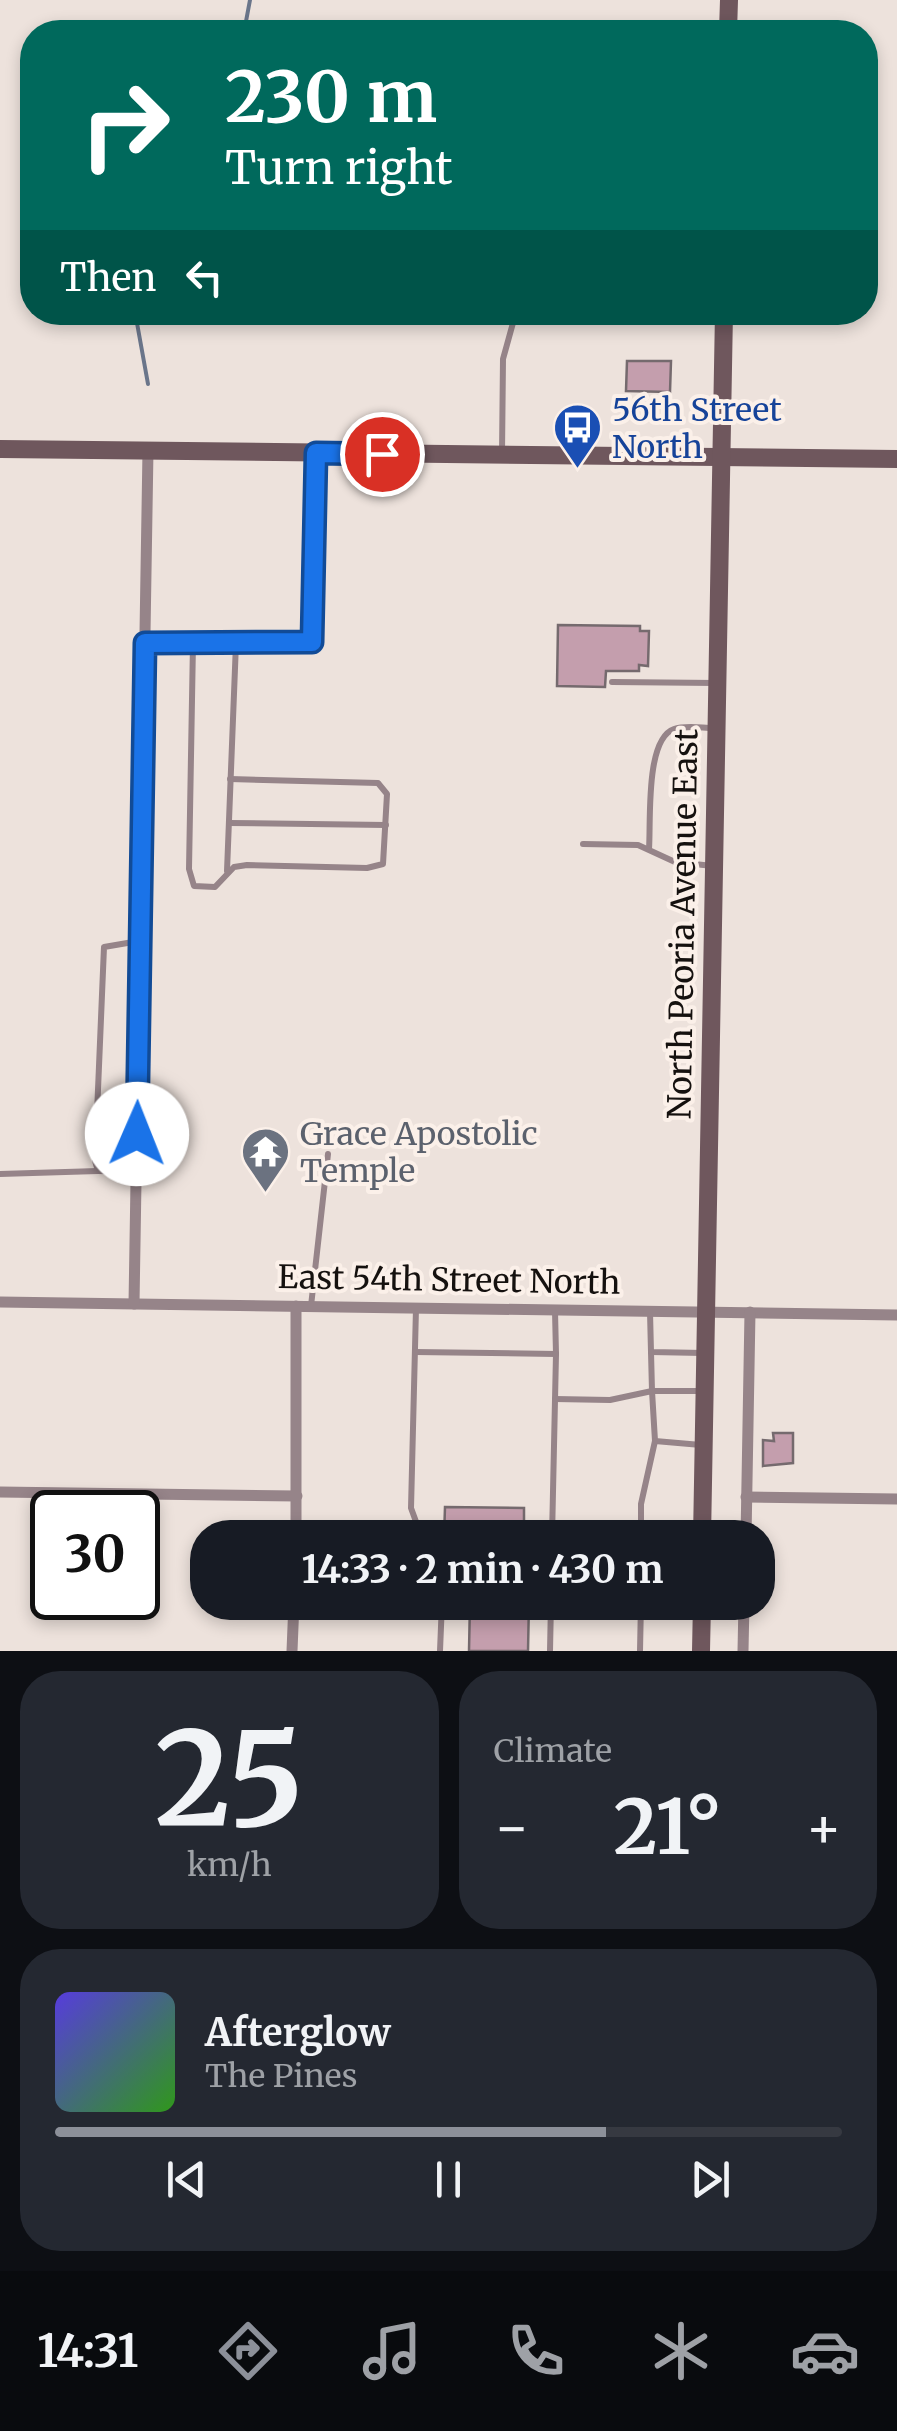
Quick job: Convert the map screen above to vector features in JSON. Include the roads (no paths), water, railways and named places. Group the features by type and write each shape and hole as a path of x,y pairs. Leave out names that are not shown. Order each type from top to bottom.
{"main road":[{"name":"North Peoria Avenue East","path":"702,1520 724,325"},
{"path":"0,449 897,459"},
{"path":"701,1651 702,1620"}],"street":[{"path":"134,1304 148,450"},
{"name":"East 54th Street North","path":"0,1302 897,1314"},
{"path":"296,1306 296,1520"},
{"path":"746,1520 750,1312"},
{"path":"0,1492 297,1496"},
{"path":"746,1497 897,1499"},
{"path":"292,1651 293,1620"},
{"path":"744,1620 744,1651"}],"lane":[{"path":"502,454 503,360 512,325"},
{"path":"145,643 312,642 316,453"},
{"path":"193,642 190,879 194,886 214,887 228,872 247,865 375,868 383,864 387,794 378,783 230,779"},
{"path":"228,872 236,642"},
{"path":"612,682 718,683"},
{"path":"649,849 650,788 658,741 672,729 717,728"},
{"path":"229,823 386,826"},
{"path":"583,844 649,849 675,862 714,866"},
{"path":"98,1171 94,1161 104,946 140,941"},
{"path":"311,1306 328,1154"},
{"path":"0,1174 136,1172"},
{"path":"415,1520 411,1508 416,1307"},
{"path":"552,1520 555,1309"},
{"path":"641,1520 655,1441 650,1310"},
{"path":"415,1352 556,1354"},
{"path":"651,1352 705,1353"},
{"path":"555,1398 610,1400 652,1391 704,1391"},
{"path":"655,1441 704,1444"},
{"path":"440,1651 441,1620"},
{"path":"550,1651 551,1620"},
{"path":"640,1620 640,1651"}],"waterway":[{"path":"246,20 250,0"},
{"path":"137,325 148,384"}],"place":[{"name":"56th Street North","path":"577,470"},
{"name":"Grace Apostolic Temple","path":"265,1194"}]}
